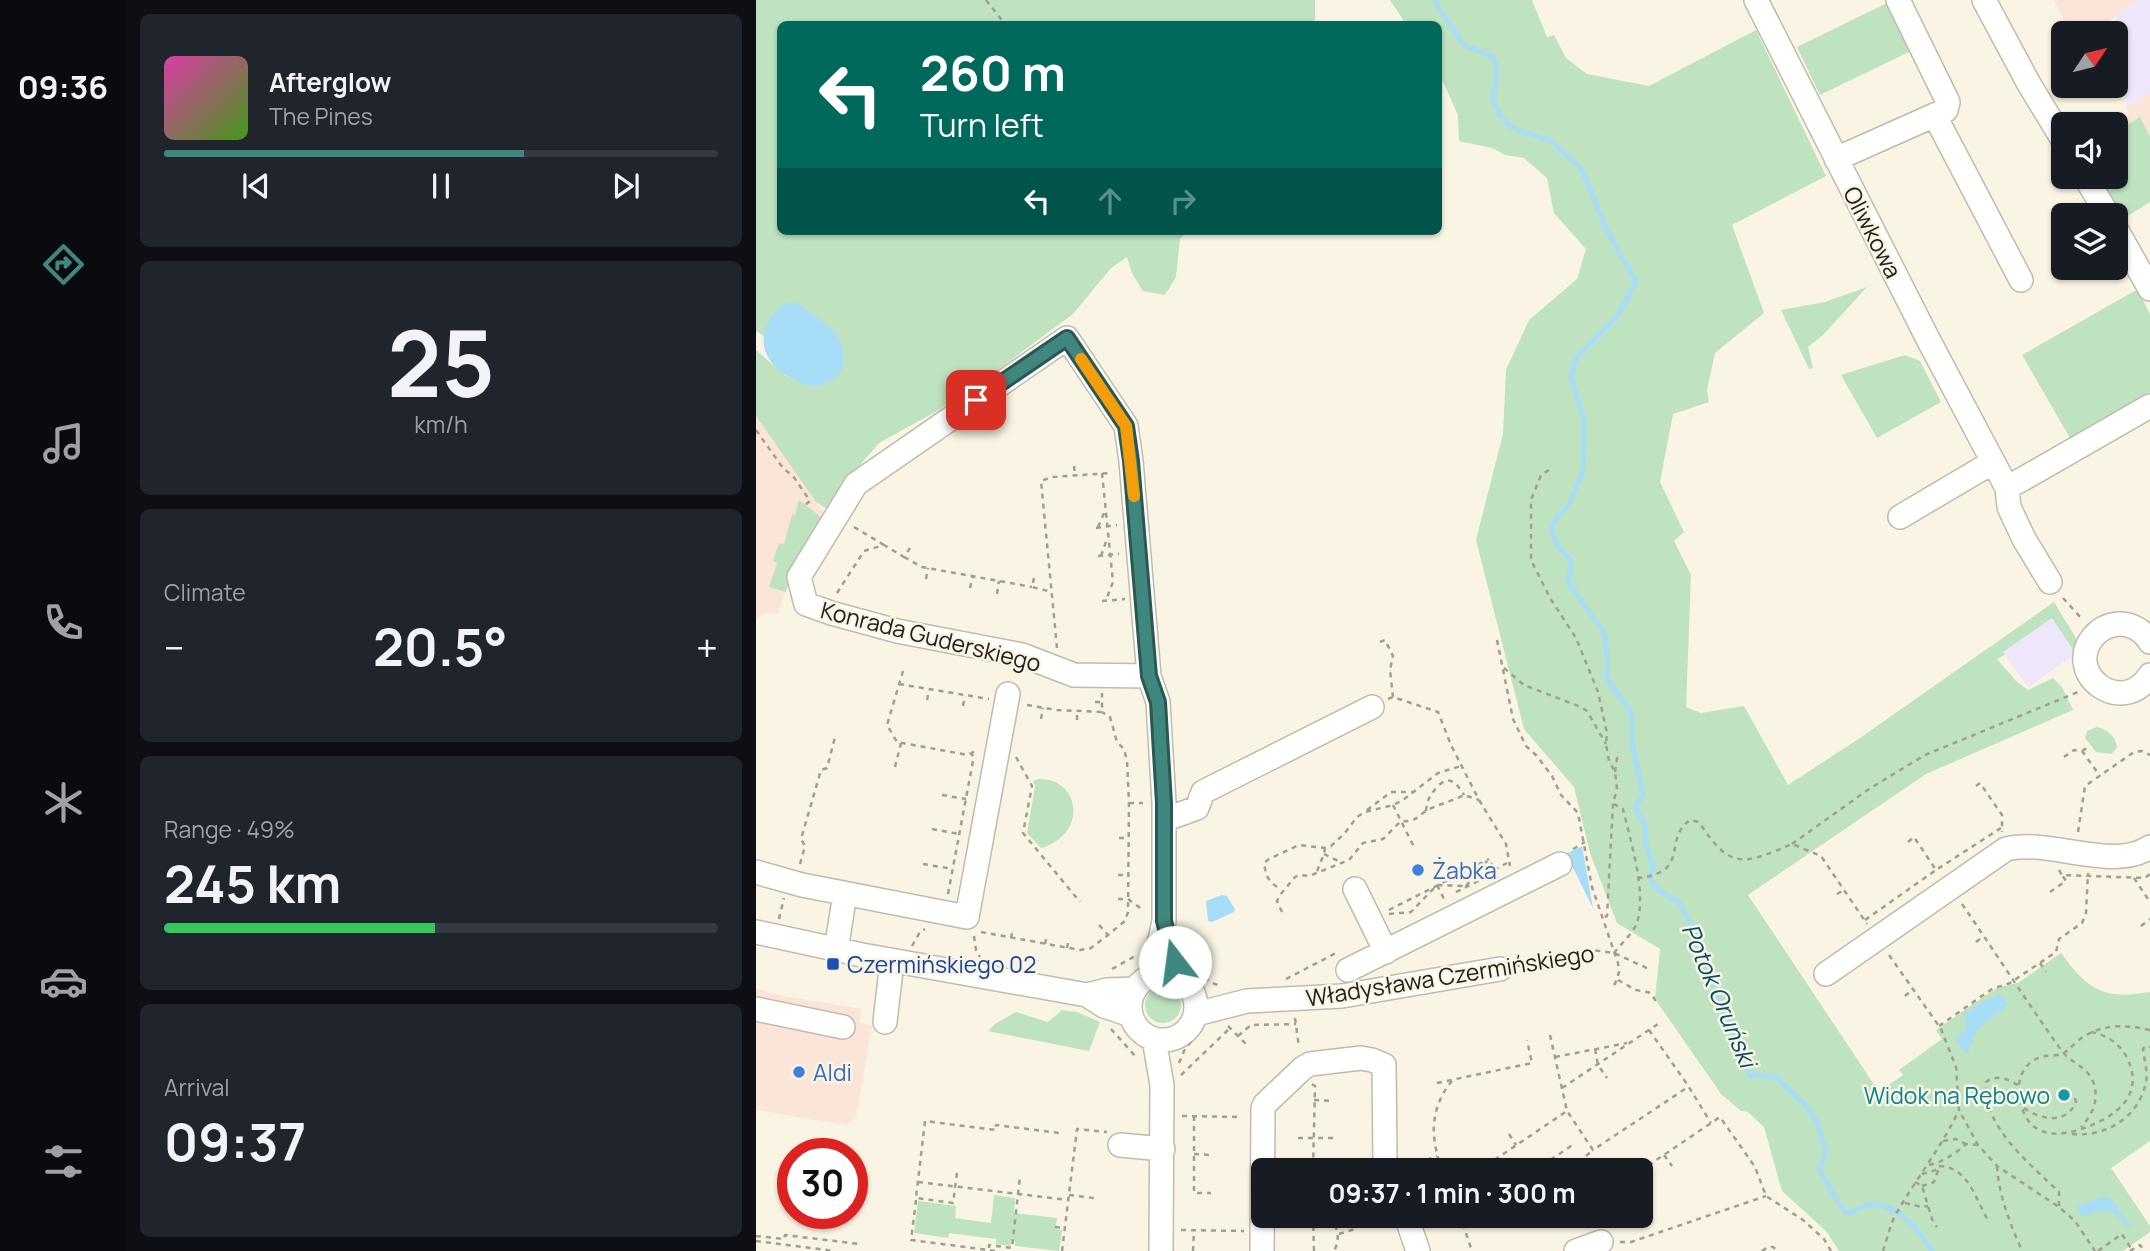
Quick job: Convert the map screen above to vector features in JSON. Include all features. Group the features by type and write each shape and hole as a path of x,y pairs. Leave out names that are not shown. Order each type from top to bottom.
{"street":[{"name":"Oliwkowa","path":"1756,0 2007,488 2009,507 2024,539 2050,582"},
{"path":"1836,159 1945,110 1948,102 1898,0"},
{"path":"1984,0 2051,120"},
{"path":"1935,116 2021,280"},
{"path":"2128,250 2150,289"},
{"name":"Konrada Guderskiego","path":"1067,338 1126,426 1149,676 1073,675 1022,655 897,631 831,613 806,604 799,577 856,484 1067,338"},
{"path":"2007,488 2150,406"},
{"path":"1900,517 1993,462"},
{"path":"2147,687 2119,694 2107,691 2097,685 2085,664 2090,641 2107,626 2129,625 2150,642"},
{"path":"1149,676 1158,702 1164,820 1154,917 1143,983 1130,1002 1135,1026 1143,1034 1165,1039 1185,1032 1192,1024 1193,1003 1154,917"},
{"path":"756,872 962,919 1007,698"},
{"path":"1164,820 1197,808 1203,792 1372,707"},
{"path":"1826,974 1871,929 1954,890 1998,853 2013,847 2122,856 2141,853 2150,847"},
{"path":"1368,992 1357,966 1560,864"},
{"path":"1354,889 1386,951"},
{"path":"836,950 845,894"},
{"path":"756,932 892,961 1087,995 1104,1006 1131,1015"},
{"path":"885,1022 892,961"},
{"name":"Władysława Czermińskiego","path":"1193,1003 1342,996 1500,969"},
{"path":"1087,995 1143,983 1166,974 1193,1003"},
{"path":"756,1009 843,1027"},
{"path":"1161,1251 1162,1085 1165,1039"},
{"path":"1262,1241 1265,1104 1303,1068 1361,1058 1384,1065 1385,1158"},
{"path":"1114,1139 1163,1149"},
{"path":"1410,1228 1418,1251"}],"path":[{"path":"986,0 1003,21"},
{"path":"756,430 810,501 805,505"},
{"path":"1074,466 1076,475"},
{"path":"1549,470 1541,475 1531,500 1531,560 1550,598 1576,638 1598,692 1607,733 1609,761 1615,772"},
{"path":"1057,645 1041,481 1052,477 1102,473 1113,582 1104,600 1124,599"},
{"path":"1106,510 1097,527 1118,525"},
{"path":"836,516 922,567 1052,592"},
{"path":"1108,536 1100,556 1120,554"},
{"path":"831,613 837,592 860,554 884,545"},
{"path":"904,558 910,548"},
{"path":"926,579 928,568"},
{"path":"970,589 972,576"},
{"path":"1032,587 1034,578"},
{"path":"997,594 999,581"},
{"path":"2050,582 2072,609 2098,632"},
{"path":"1380,642 1385,640 1393,656 1390,670 1393,697 1438,712 1479,800 1506,844 1508,862 1519,884"},
{"path":"1497,640 1513,719 1526,746 1537,756 1552,776 1561,795 1578,813 1592,887 1618,963 1618,979 1615,984 1610,985"},
{"path":"1504,668 1524,685 1587,711 1606,744"},
{"path":"903,671 887,725 897,743 968,755 981,749 1014,754 1032,786 1023,833 1080,902"},
{"path":"899,684 965,695 1007,698 1043,708 1102,712 1110,718 1117,742 1124,749 1128,761 1128,912 1125,921 1091,948 1080,950 980,932 962,919"},
{"path":"1637,878 1660,874 1673,861 1679,834 1690,820 1699,822 1719,849 1734,859 1748,861 1792,844 1869,789 1925,755 2097,685"},
{"path":"927,700 929,689"},
{"path":"963,706 965,695"},
{"path":"1094,702 1102,702 1102,712"},
{"path":"1041,719 1043,708"},
{"path":"1077,712 1077,720"},
{"path":"798,871 805,846 799,839 819,769 827,768 835,737"},
{"path":"895,767 901,743"},
{"path":"2064,757 2074,750 2082,751 2090,746"},
{"path":"2082,751 2100,776"},
{"path":"2078,832 2085,786 2134,752 2142,751 2150,755"},
{"path":"972,752 973,761 953,869 962,919 982,959"},
{"path":"1602,918 1607,916 1618,752"},
{"path":"1365,812 1393,805 1438,773 1462,766"},
{"path":"1426,811 1428,796 1444,780 1458,784 1464,794 1479,800"},
{"path":"1976,786 1980,783 2002,815 2003,841"},
{"path":"1277,887 1269,882 1266,876 1264,863 1269,859 1299,845 1325,848 1345,834 1357,817 1391,792 1414,792"},
{"path":"1401,821 1419,819 1426,811 1464,794"},
{"path":"942,795 966,799"},
{"path":"804,802 811,804"},
{"path":"1613,803 1623,809 1637,878 1639,906 1636,925 1614,953"},
{"path":"1393,805 1414,847"},
{"path":"1282,912 1278,901 1280,895 1295,877 1349,860 1363,844 1383,839 1401,821"},
{"path":"1871,929 1954,890 2001,828"},
{"path":"932,829 959,834"},
{"path":"1908,842 1914,837 1954,890 2064,1054 2090,1073 2096,1096 2094,1108 2078,1130"},
{"path":"1119,838 1129,838"},
{"path":"1792,844 1821,856 1940,1026 1951,1049 1959,1110 1978,1145 1997,1166 2059,1207 2075,1221 2097,1251 2122,1234 2131,1250 2140,1245 2144,1251"},
{"path":"1317,872 1325,848"},
{"path":"1324,854 1342,863"},
{"path":"1940,1026 1992,989 2014,981 2056,952 2059,939 2082,923 2086,913 2089,854"},
{"path":"1489,859 1495,871 1508,862"},
{"path":"1437,885 1412,913 1380,915 1437,885 1489,859"},
{"path":"1457,900 1489,859"},
{"path":"923,864 953,869"},
{"path":"2050,892 2066,881 2058,868"},
{"path":"2063,875 2145,878 2150,874"},
{"path":"1118,875 1128,875"},
{"path":"2134,878 2150,901"},
{"path":"1437,885 1462,886 1463,889"},
{"path":"1837,894 1844,890"},
{"path":"1118,899 1128,899 1154,917"},
{"path":"2141,926 2150,919"},
{"path":"1099,925 1108,935"},
{"path":"1011,938 1013,929"},
{"path":"1045,944 1047,935"},
{"path":"1976,942 1984,936"},
{"path":"1068,948 1069,938"},
{"path":"1178,948 1187,962 1209,983 1222,987"},
{"name":"Władysława Czermińskiego","path":"1500,969 1592,950 1614,953 1649,969"},
{"path":"1112,969 1139,954"},
{"path":"2040,963 2046,972"},
{"path":"1618,979 1636,990 1651,993 1658,1005"},
{"path":"1905,996 1913,989"},
{"path":"1193,1003 1197,1033 1179,1063 1179,1078 1230,1028"},
{"path":"1249,1047 1238,1036 1251,1025 1296,1024"},
{"path":"1562,1088 1658,1024"},
{"path":"2150,1030 2112,1025 2081,1038 2064,1054 2031,1061 2018,1085 2021,1106 2027,1119 2046,1133 2081,1135 2107,1130 2130,1115 2142,1095 2147,1071 2143,1049 2150,1047"},
{"path":"1111,1028 1141,1062"},
{"path":"1649,1030 1711,1123"},
{"path":"2069,1134 2097,1123 2119,1110 2130,1092 2133,1079 2132,1068 2126,1055 2115,1042 2103,1034 2091,1032"},
{"path":"1550,1035 1567,1111 1593,1150"},
{"path":"1437,1083 1532,1063 1527,1040"},
{"path":"1555,1057 1631,1042"},
{"path":"1595,1049 1598,1065 1607,1078"},
{"path":"1304,1077 1315,1086 1314,1158"},
{"path":"2018,1085 2011,1080 1991,1077 1986,1082 1985,1092 1990,1112 2007,1139 2025,1160 2059,1192 2059,1207"},
{"path":"1432,1158 1437,1156 1434,1140 1436,1109 1445,1089 1452,1081"},
{"path":"1586,1156 1688,1087"},
{"path":"2021,1106 2042,1117 2062,1117 2070,1114 2073,1109 2076,1102 2074,1094"},
{"path":"1314,1100 1333,1101"},
{"path":"1883,1251 1895,1216 1920,1174 1929,1165 1959,1110"},
{"path":"1497,1158 1567,1111"},
{"path":"1186,1116 1263,1117"},
{"path":"1194,1116 1194,1193 1211,1193"},
{"path":"1653,1162 1720,1117 1755,1167 1766,1196 1803,1220 1824,1239 1831,1251"},
{"path":"996,1251 911,1240 925,1122 996,1130 996,1125 1059,1133"},
{"path":"1062,1251 1077,1129 1114,1139"},
{"path":"1508,1134 1516,1145"},
{"path":"1298,1138 1333,1138"},
{"path":"1942,1141 1956,1139 1966,1144 1978,1145"},
{"path":"1553,1158 1574,1144"},
{"path":"1920,1174 1940,1166 1966,1144"},
{"path":"1194,1154 1211,1155"},
{"path":"1664,1154 1672,1166"},
{"path":"1929,1165 1949,1166 1961,1172 1989,1220"},
{"path":"1922,1186 1934,1182 1940,1166"},
{"path":"1997,1166 2001,1195 2010,1227 2022,1251"},
{"path":"916,1198 953,1203 957,1173"},
{"path":"988,1251 989,1245 1012,1248 1020,1176"},
{"path":"918,1182 1068,1200"},
{"path":"1915,1182 1922,1186 1937,1227"},
{"path":"1069,1195 1094,1198"},
{"path":"1587,1248 1631,1242 1766,1196"},
{"path":"1905,1203 1928,1206"},
{"path":"1055,1227 1065,1228"},
{"path":"1313,1228 1314,1251"},
{"path":"1334,1251 1338,1244 1336,1228"},
{"path":"1464,1228 1472,1251"},
{"path":"1339,1234 1355,1229"},
{"path":"1179,1230 1262,1241"},
{"path":"1193,1251 1194,1230"},
{"path":"756,1238 784,1239 785,1235 859,1244"},
{"path":"756,1238 835,1251"},
{"path":"1762,1251 1773,1247 1778,1251"}],"shaded area":[{"path":"2054,0 2138,0 2109,21 2065,21"},
{"path":"2138,0 2150,0 2150,93 2127,107 2128,21 2117,21 2116,16"},
{"path":"2150,93 2150,137 2140,118 2129,124 2127,107"},
{"path":"756,416 827,517 790,579 778,614 764,613 756,621"},
{"path":"2052,618 2076,654 2028,687 2003,652"},
{"path":"756,988 773,994 862,1009 860,1023 872,1025 857,1113 847,1125 756,1110"}],"green space":[{"path":"756,0 1315,0 1315,21 777,21 777,235 1184,235 1180,239 1176,277 1165,295 1143,291 1132,273 1127,257 1111,268 1073,314 987,378 937,411 879,443 854,472 830,511 816,502 756,416 756,350 786,376 812,386 828,383 757,331 756,334"},
{"path":"1390,0 1532,0 1547,37 1554,35 1566,58 1587,74 1649,86 1756,30 1826,176 1732,225 1764,313 1715,353 1707,390 1709,402 1673,414 1660,482 1684,532 1674,541 1691,575 1686,707 1701,713 1744,706 1788,785 2054,602 2076,638 2076,654 2052,618 1997,659 2016,681 2028,690 2053,678 2062,687 2073,710 1926,774 1748,895 1879,1092 1903,1075 1899,1070 1942,1039 1936,1030 1992,991 2018,983 2061,953 2080,976 2098,989 2120,994 2150,992 2150,1141 2111,1168 2150,1226 2150,1232 2123,1251 1839,1251 1826,1231 1782,1191 1764,1127 1748,1112 1741,1111 1721,1094 1655,999 1660,949 1617,923 1590,853 1574,787 1524,729 1476,540 1503,434 1506,370 1529,320 1577,279 1586,249 1554,213 1547,178 1524,158 1459,141 1458,115 1442,80 1442,21 1404,21"},
{"path":"1889,2 1913,50 1820,95 1797,47"},
{"path":"2140,117 2150,137 2150,202 2128,216 2128,203 2113,203 2105,189 2128,189 2128,124"},
{"path":"1867,287 1823,335 1808,347 1813,368 1809,369 1781,310 1825,302"},
{"path":"2138,289 2150,315 2150,392 2070,438 2022,355"},
{"path":"1905,355 1920,361 1941,402 1877,438 1841,375"},
{"path":"799,500 825,520 790,579 786,592 769,587 777,563 773,561 779,543 784,544"},
{"path":"2097,727 2113,737 2117,748 2111,754 2096,752 2085,738 2087,731"},
{"path":"1033,781 1052,781 1063,787 1070,796 1073,808 1067,831 1056,841 1041,848 1027,833 1035,786"},
{"path":"1163,987 1176,992 1181,1005 1176,1018 1163,1023 1150,1018 1145,1005 1150,992"},
{"path":"1062,1010 1077,1012 1100,1022 1089,1051 988,1031 1016,1012 1048,1022"},
{"path":"994,1195 1015,1198 1014,1213 1057,1218 1055,1229 1062,1230 1059,1251 1015,1246 1015,1241 1012,1240 1011,1246 996,1244 996,1239 949,1233 948,1238 914,1233 918,1201 956,1206 955,1218 991,1223"}],"water":[{"path":"784,303 796,303 803,307 837,335 844,358 841,371 833,380 821,385 808,385 789,377 770,361 764,342 765,332 768,322"},
{"path":"1582,846 1593,908 1566,854"},
{"path":"1222,895 1227,896 1235,909 1234,912 1212,922 1208,921 1206,901"},
{"path":"2000,995 2009,1004 1976,1031 1968,1053 1963,1051 1956,1038 1966,1029 1964,1014 1984,1001"},
{"path":"2106,1196 2112,1200 2133,1230 2111,1212 2102,1211 2082,1216 2076,1208"}],"waterway":[{"name":"Potok Oruński","path":"1436,0 1437,6 1464,45 1493,57 1497,71 1493,99 1499,114 1512,128 1551,141 1582,170 1606,228 1636,282 1617,317 1577,357 1571,377 1584,421 1583,471 1569,505 1556,518 1551,531 1559,548 1572,561 1568,582 1604,632 1607,679 1631,712 1633,749 1643,794 1635,808 1645,824 1646,844 1653,868 1650,877 1652,883 1662,893 1678,901 1697,934 1717,996 1743,1047 1749,1075 1776,1077 1806,1106 1817,1122 1826,1151 1819,1170 1844,1211 1848,1213 1868,1205 1888,1207 1914,1226 1932,1251"}],"slow traffic":[{"path":"1081,359 1126,426 1134,496"}],"place":[{"name":"Żabka","path":"1418,870"},
{"name":"Czermińskiego 02","path":"833,964"},
{"name":"Aldi","path":"799,1072"},
{"name":"Widok na Rębowo","path":"2064,1095"}],"route":[{"path":"976,400 1067,338 1126,426 1149,676 1158,702 1164,803 1164,921 1175,962"}]}
